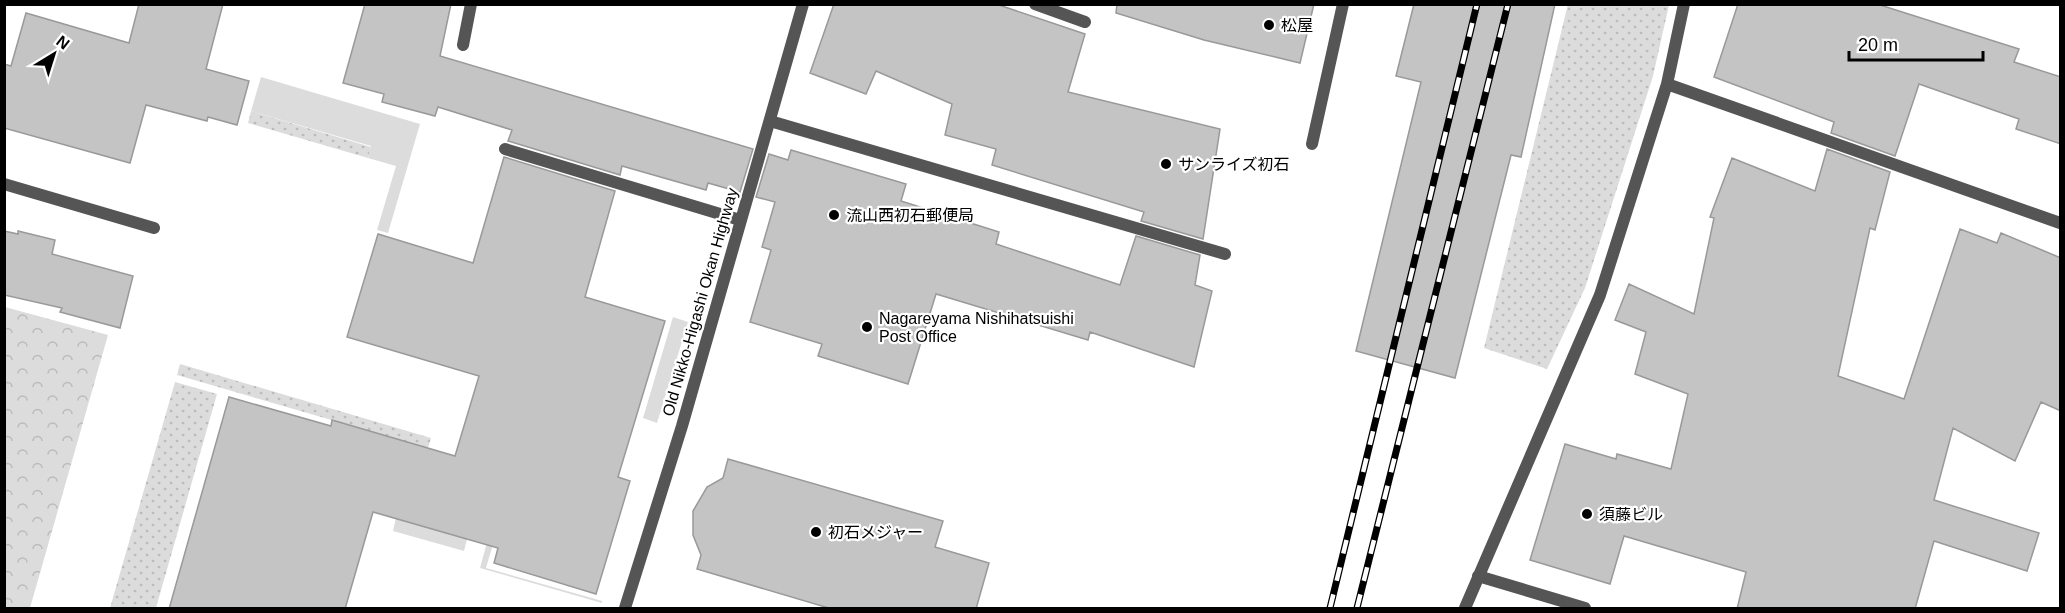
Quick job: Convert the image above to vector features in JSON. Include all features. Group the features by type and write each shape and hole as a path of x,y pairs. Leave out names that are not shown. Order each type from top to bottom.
{"street":[{"path":"463,45 471,4"},
{"name":"Old Nikko-Higashi Okan Highway","path":"626,609 803,4"},
{"path":"1035,4 1085,22"},
{"path":"1312,144 1343,4"},
{"path":"1466,609 1478,576 1600,295 1667,84 1684,4"},
{"path":"1667,84 2061,223"},
{"path":"770,121 1225,254"},
{"path":"505,149 741,220"},
{"path":"4,184 154,228"},
{"path":"1478,576 1585,609"}],"green space":[{"path":"1568,4 1669,5 1653,76 1585,288 1547,369 1484,348"},
{"path":"261,77 420,124 388,233 377,230 396,166 368,158 371,146 251,111"},
{"path":"251,111 371,147 368,158 248,123"},
{"path":"5,307 108,335 30,608 5,608"},
{"path":"673,317 688,322 657,423 643,418"},
{"path":"180,364 431,438 428,448 177,375"},
{"path":"175,382 217,394 156,608 110,608"},
{"path":"514,473 486,568 602,601 602,603 480,568 503,484"},
{"path":"396,518 467,539 464,551 393,531"}],"building":[{"path":"139,4 223,4 206,69 249,81 237,125 208,117 207,121 146,105 130,163 4,128 4,64 11,66 26,13 129,43"},
{"path":"365,4 451,4 440,56 753,149 740,192 708,183 706,190 622,166 620,175 508,141 512,130 438,107 435,116 382,102 384,94 343,83"},
{"path":"834,4 996,4 1085,34 1068,92 1220,129 1203,239 1141,221 1144,212 992,165 996,149 945,135 952,104 876,71 866,94 810,73"},
{"path":"1117,4 1314,4 1300,63 1204,40 1116,13"},
{"path":"1414,4 1555,4 1521,157 1511,155 1455,378 1356,351 1421,82 1396,76"},
{"path":"1738,4 1877,4 2019,49 2014,62 2061,77 2061,144 2016,129 2019,119 1919,84 1895,156 1831,133 1834,122 1714,77"},
{"path":"1827,149 1890,172 1875,230 1870,228 1838,376 1904,399 1960,229 1997,243 2001,233 2061,258 2061,411 2041,402 2015,461 1953,428 1934,500 2039,533 2027,571 1934,541 1915,609 1737,609 1746,572 1624,536 1610,584 1530,560 1565,444 1616,459 1617,454 1671,469 1688,394 1635,374 1646,332 1615,320 1629,284 1694,314 1714,218 1710,217 1732,158 1815,191"},
{"path":"791,150 906,184 901,201 999,232 996,244 1120,285 1136,236 1200,255 1195,285 1212,291 1194,367 1090,332 1088,340 936,294 908,384 818,356 822,344 750,322 771,250 762,247 775,202 756,197 769,154 788,160"},
{"path":"504,157 615,191 585,297 665,321 618,477 630,481 596,594 494,563 498,548 373,512 345,609 169,609 229,397 331,426 332,420 455,456 479,376 347,337 378,234 473,263"},
{"path":"4,231 18,234 18,231 55,240 52,254 133,276 120,328 60,312 62,308 4,295"},
{"name":"初石メジャー","path":"728,459 943,521 935,547 989,563 976,609 832,609 697,569 701,555 693,535 693,511 707,487 723,478"}],"railway":[{"path":"1330,608 1477,4"},
{"path":"1357,608 1508,4"}],"place":[{"name":"松屋","path":"1269,25"},
{"name":"サンライズ初石","path":"1166,164"},
{"name":"流山西初石郵便局","path":"834,215"},
{"name":"Nagareyama Nishihatsuishi Post Office","path":"867,327"},
{"name":"須藤ビル","path":"1587,514"},
{"name":"初石メジャー","path":"816,532"}]}
